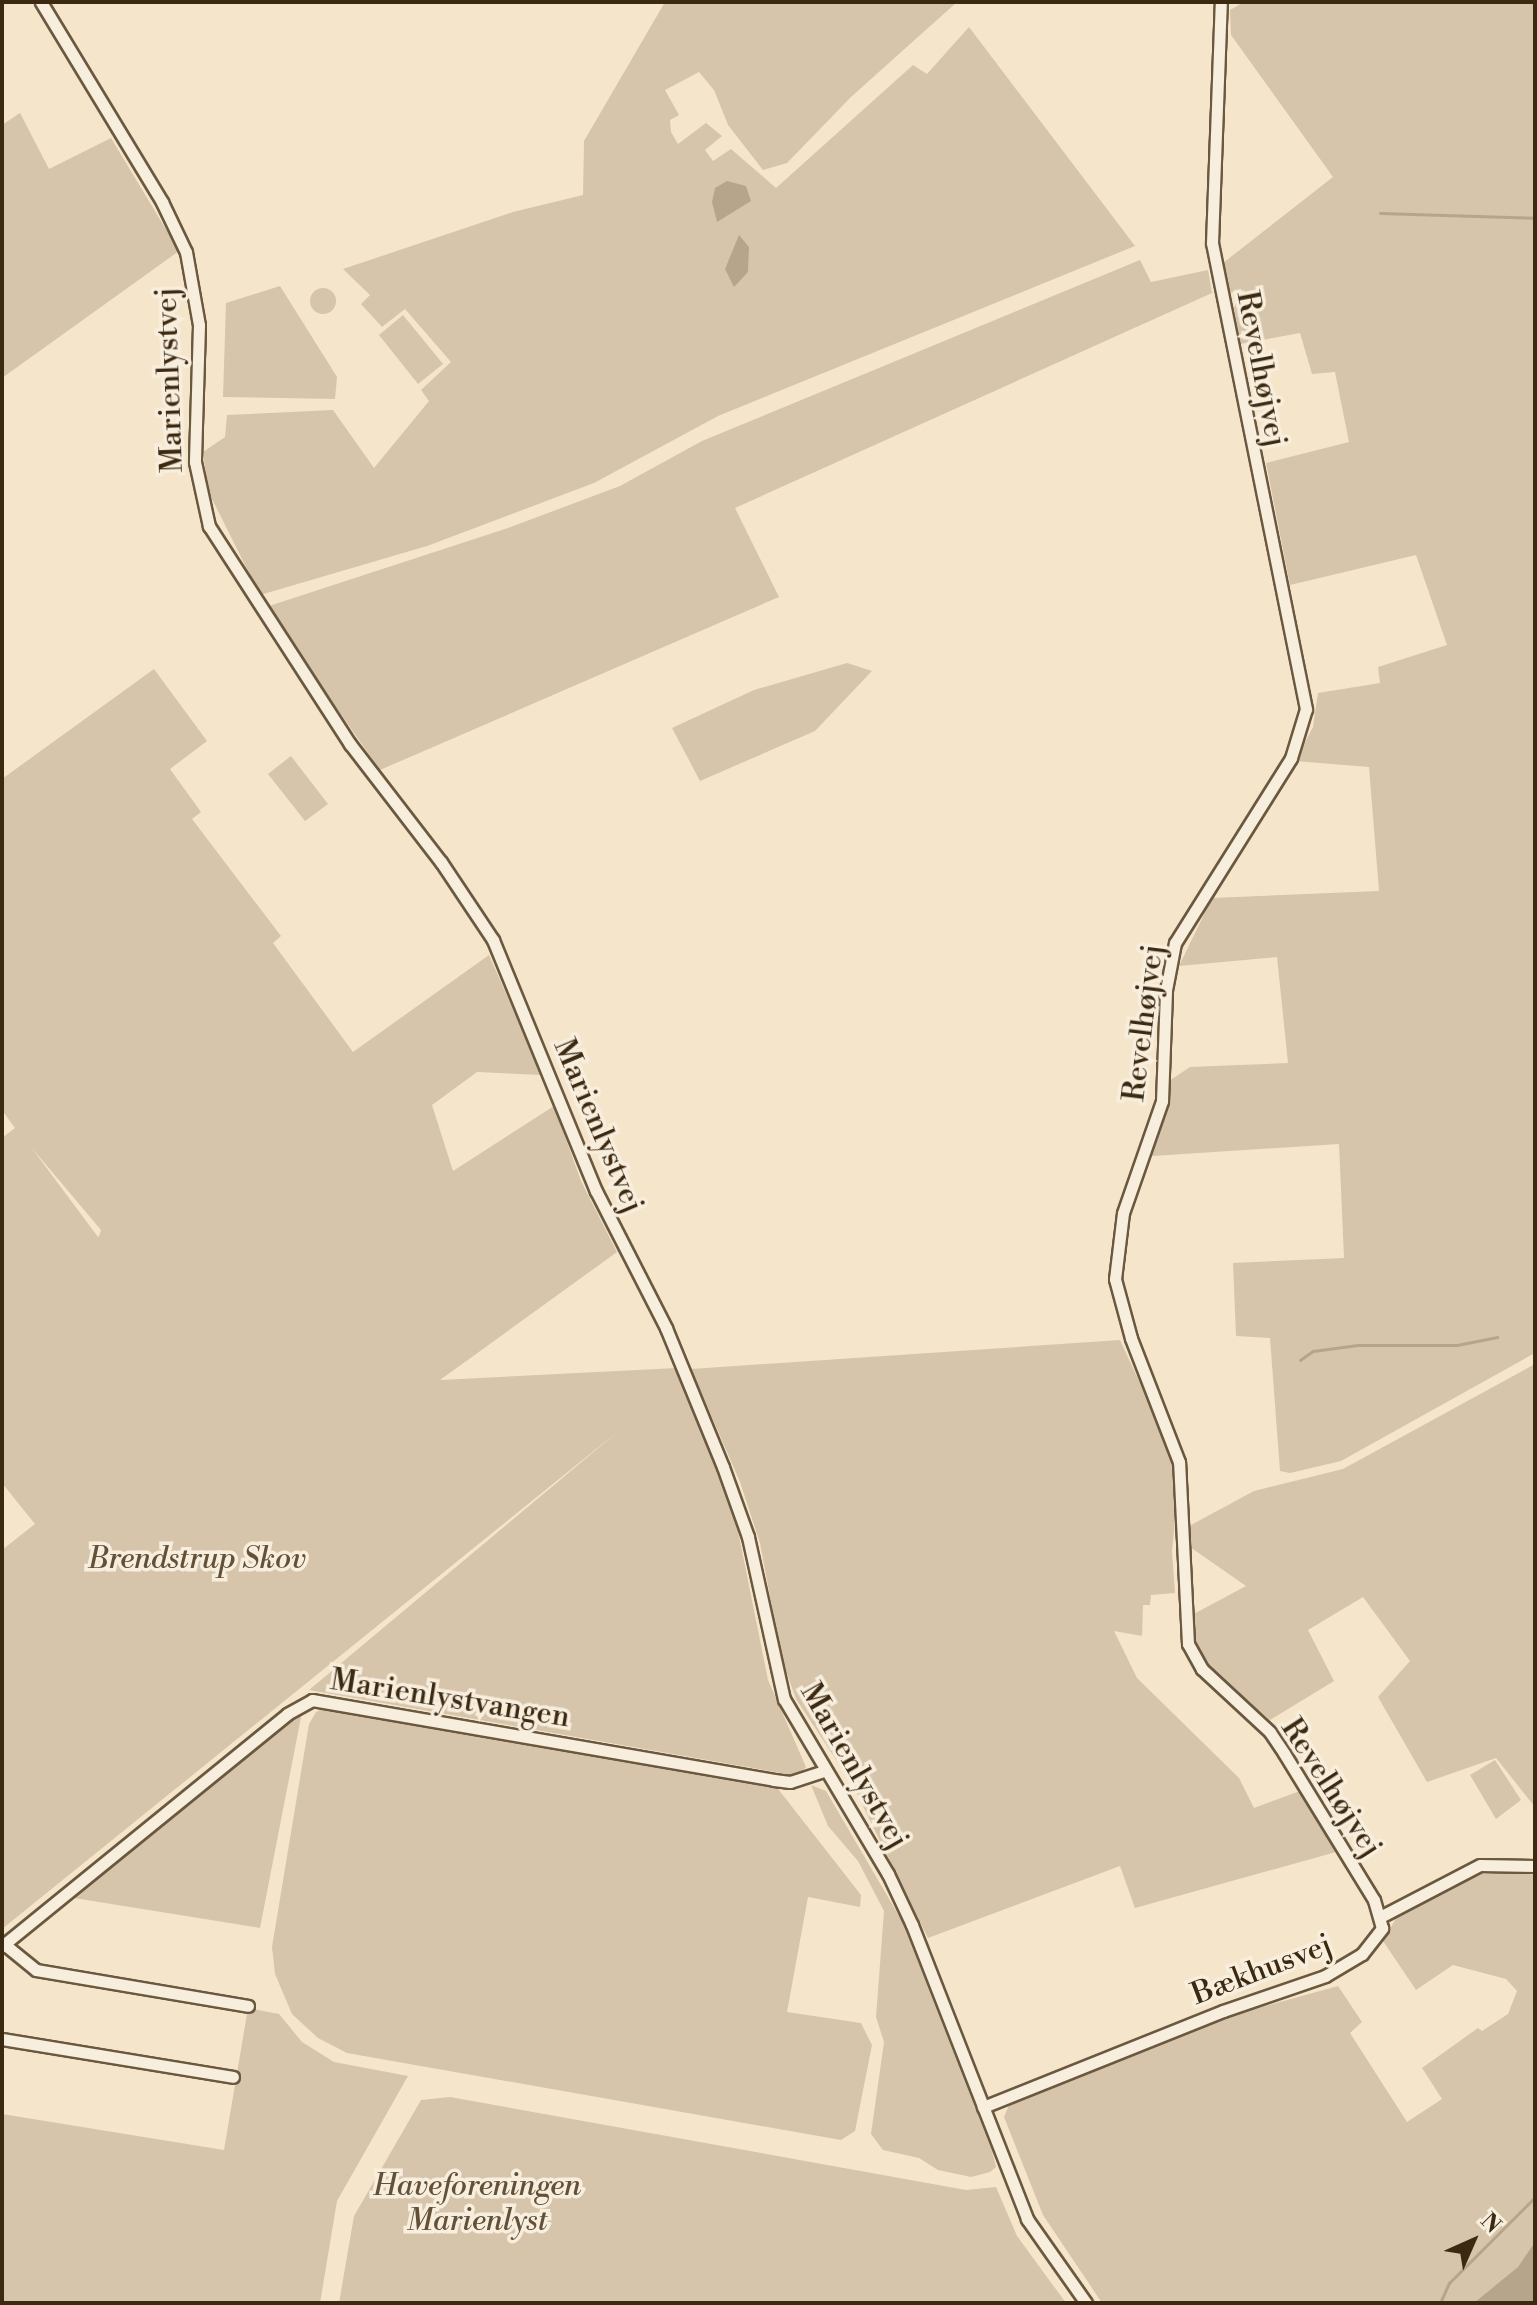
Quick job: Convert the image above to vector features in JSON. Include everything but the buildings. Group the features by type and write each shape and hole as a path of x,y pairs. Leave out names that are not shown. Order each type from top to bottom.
{"street":[{"name":"Marienlystvej","path":"41,2 162,202 186,252 199,325 195,462 209,526 350,744 441,862 493,940 596,1191 666,1328 723,1467 748,1537 784,1699 894,1887 1027,2219 1086,2303"},
{"name":"Revelhøjvej","path":"1221,2 1212,243 1306,709 1291,758 1175,943 1166,990 1162,1101 1123,1213 1115,1279 1131,1338 1179,1462 1188,1644 1202,1669 1270,1732 1382,1916"},
{"name":"Marienlystvangen","path":"248,2006 36,1970 3,1945 287,1714 312,1700 774,1780 790,1782 824,1771"},
{"path":"1382,1916 1480,1865 1535,1866"},
{"name":"Bækhusvej","path":"983,2107 1223,2011 1325,1976 1362,1954 1377,1938 1382,1916"},
{"path":"2,2039 233,2077"}],"green space":[{"path":"665,2 957,2 851,97 787,163 763,170 728,125 714,90 699,72 665,90 679,115 670,120 671,132 678,144 706,123 722,136 705,150 713,161 731,149 776,188 913,65 927,74 969,27 1135,246 718,416 594,483 427,546 260,595 208,491 203,452 225,437 227,415 333,410 374,468 429,401 421,390 451,362 405,309 382,327 361,304 370,295 343,269 513,212 583,195 584,141"},
{"path":"1244,2 1535,2 1535,1353 1341,1461 1290,1473 1280,1471 1270,1338 1236,1336 1233,1263 1344,1258 1339,1144 1152,1156 1169,1081 1190,1067 1288,1063 1277,957 1179,966 1212,898 1379,891 1369,767 1295,761 1313,727 1318,693 1380,683 1378,667 1447,645 1416,555 1290,585 1266,463 1349,442 1335,372 1312,374 1300,333 1240,344 1234,307 1245,290 1228,293 1223,263 1333,177 1231,35 1230,10"},
{"path":"20,113 49,169 111,138 179,251 2,378 2,125"},
{"path":"1140,260 1151,282 1208,270 1212,293 735,508 779,597 380,770 266,607 508,528 620,486 702,441"},
{"path":"280,286 337,377 335,399 223,397 226,303"},
{"path":"323,288 333,291 336,301 333,311 323,314 313,311 310,301 313,291"},
{"path":"403,315 443,364 418,384 379,335"},
{"path":"847,663 872,671 815,731 700,781 672,728 754,690"},
{"name":"Brendstrup Skov","path":"154,669 207,741 170,769 201,812 192,819 281,936 273,943 353,1052 489,955 542,1075 477,1072 432,1105 453,1171 554,1106 581,1181 617,1252 440,1380 677,1368 735,1516 768,1680 806,1767 798,1776 309,1690 621,1429 2,1929 2,1550 35,1524 2,1483 2,1138 15,1128 2,1110 2,779","holes":["31,1147 101,1230 98,1237"]},
{"path":"291,756 328,804 305,821 268,774"},
{"path":"1120,1340 1170,1448 1177,1501 1172,1551 1175,1593 1151,1595 1150,1605 1143,1605 1142,1636 1114,1631 1137,1678 1239,1778 1254,1808 1300,1791 1336,1852 1135,1908 1120,1866 928,1938 852,1784 796,1699 782,1660 760,1543 740,1482 691,1369"},
{"path":"1535,1364 1535,1807 1496,1758 1427,1782 1378,1697 1410,1661 1363,1597 1308,1630 1334,1681 1270,1720 1215,1673 1195,1649 1190,1616 1246,1586 1190,1547 1191,1525 1254,1491 1343,1469"},
{"path":"328,1707 775,1785 861,1895 860,1907 808,1897 787,2012 861,2023 872,2045 855,2131 841,2140 347,2053 318,2038 292,2014 275,1974 272,1947 309,1724 316,1712"},
{"path":"302,1712 260,1928 74,1898 75,1893"},
{"path":"1495,1760 1521,1800 1496,1819 1470,1775"},
{"path":"811,1785 826,1791 902,1921 992,2151 996,2167 990,2172 971,2177 938,2170 919,2158 883,2150 871,2134 884,2042 876,2017 884,1911 858,1861 828,1826"},
{"path":"1494,1868 1535,1875 1535,2303 1102,2303 1043,2215 1004,2117 1009,2105 1211,2021 1338,1986 1362,2022 1350,2033 1407,2122 1442,2099 1422,2068 1478,2028 1482,2031 1508,2014 1517,1991 1506,1979 1453,1965 1416,1990 1383,1941 1399,1913"},
{"path":"248,2008 279,2014 302,2042 334,2062 408,2076 337,2201 320,2303 2,2303 2,2114 224,2150"},
{"name":"Haveforeningen Marienlyst","path":"450,2097 966,2190 996,2187 1017,2236 1066,2303 339,2303 354,2216 421,2100"}],"shaded area":[{"path":"727,181 746,186 751,201 717,222 712,202 715,188"},
{"path":"739,235 749,247 748,272 734,287 725,269"},
{"path":"1535,2242 1535,2303 1474,2303 1518,2267"}],"waterway":[{"path":"1380,213 1535,218"},
{"path":"1300,1360 1313,1351 1358,1345 1457,1345 1497,1337"},
{"path":"1440,2303 1449,2283 1535,2197"}]}
